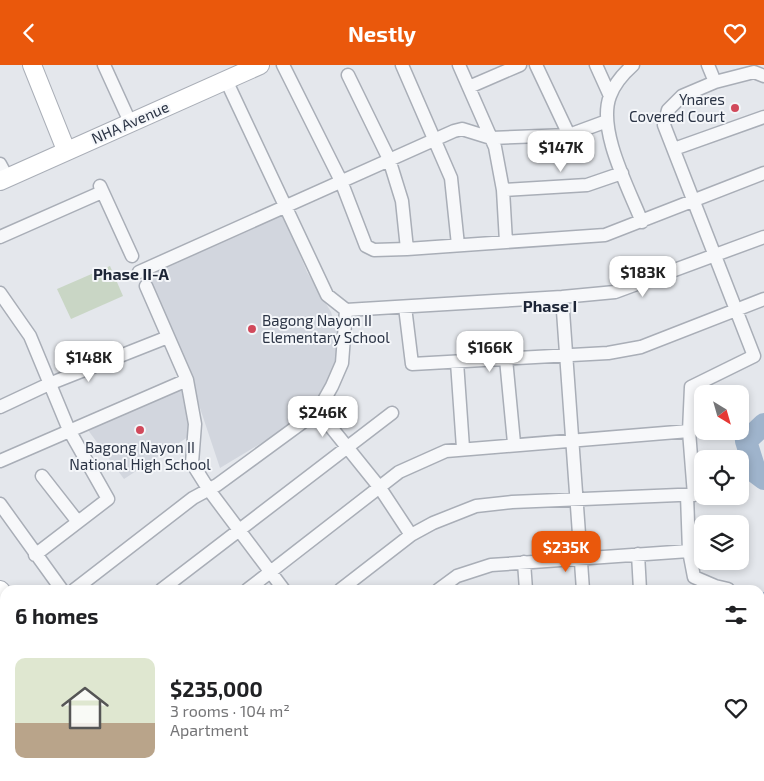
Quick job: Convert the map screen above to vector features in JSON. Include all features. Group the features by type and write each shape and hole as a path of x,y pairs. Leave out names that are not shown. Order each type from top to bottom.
{"street":[{"path":"32,65 66,150"},
{"path":"104,65 130,122"},
{"name":"NHA Avenue","path":"2,174 66,150 260,65"},
{"path":"283,65 341,181 366,246 374,250 605,235 642,222 692,199 764,173"},
{"path":"402,65 451,178 458,245"},
{"path":"459,65 495,147 503,190 506,242"},
{"path":"469,87 520,65"},
{"path":"536,65 569,135"},
{"path":"596,65 610,96"},
{"path":"633,65 625,73 610,96 606,121 622,173 642,222"},
{"path":"708,65 714,82"},
{"path":"713,585 694,577 689,551 694,494 689,431 693,384 754,356 664,125 668,110 682,96 714,82 754,72 764,76"},
{"path":"348,75 389,159 402,201 407,249"},
{"path":"226,80 327,295 346,310 616,292 764,237"},
{"path":"674,149 764,117"},
{"path":"139,272 285,208 389,159 462,129 491,138 569,135 606,121"},
{"path":"503,190 587,185 622,173"},
{"path":"0,237 101,189 132,256"},
{"path":"146,286 187,380 195,424 192,463 209,490 280,585"},
{"path":"1,296 30,336 69,430 108,499 35,555"},
{"path":"562,297 583,585"},
{"path":"405,307 412,364 608,353 641,347 764,299"},
{"path":"80,585 193,498 209,490 318,411 342,363 346,310"},
{"path":"1,404 168,337"},
{"path":"506,359 514,443"},
{"path":"458,362 463,448"},
{"path":"0,461 187,380"},
{"path":"318,411 380,488 411,535"},
{"path":"167,585 392,413"},
{"path":"253,585 399,472 422,460 446,451 514,443 689,431"},
{"path":"42,476 78,522"},
{"path":"346,585 411,535 433,523 476,506 512,502 694,494"},
{"path":"0,503 35,555 58,585"},
{"path":"444,585 457,575 491,565 582,557 689,551"},
{"path":"638,554 640,585"},
{"path":"524,562 526,585"}],"shaded area":[{"name":"Bagong Nayon II Elementary School","path":"282,211 307,272 331,312 342,347 319,408 220,468 195,393 142,273"},
{"name":"Bagong Nayon II National High School","path":"185,382 194,433 124,479 85,426"}],"green space":[{"path":"110,266 123,296 71,319 57,289"}],"waterway":[{"path":"764,424 746,441 756,473 764,479"}],"place":[{"name":"Ynares Covered Court","path":"735,108"},
{"name":"Bagong Nayon II Elementary School","path":"252,329"},
{"name":"Bagong Nayon II National High School","path":"140,430"}],"district":[{"name":"Phase II-A","path":"131,273"},
{"name":"Phase I","path":"550,305"}]}
